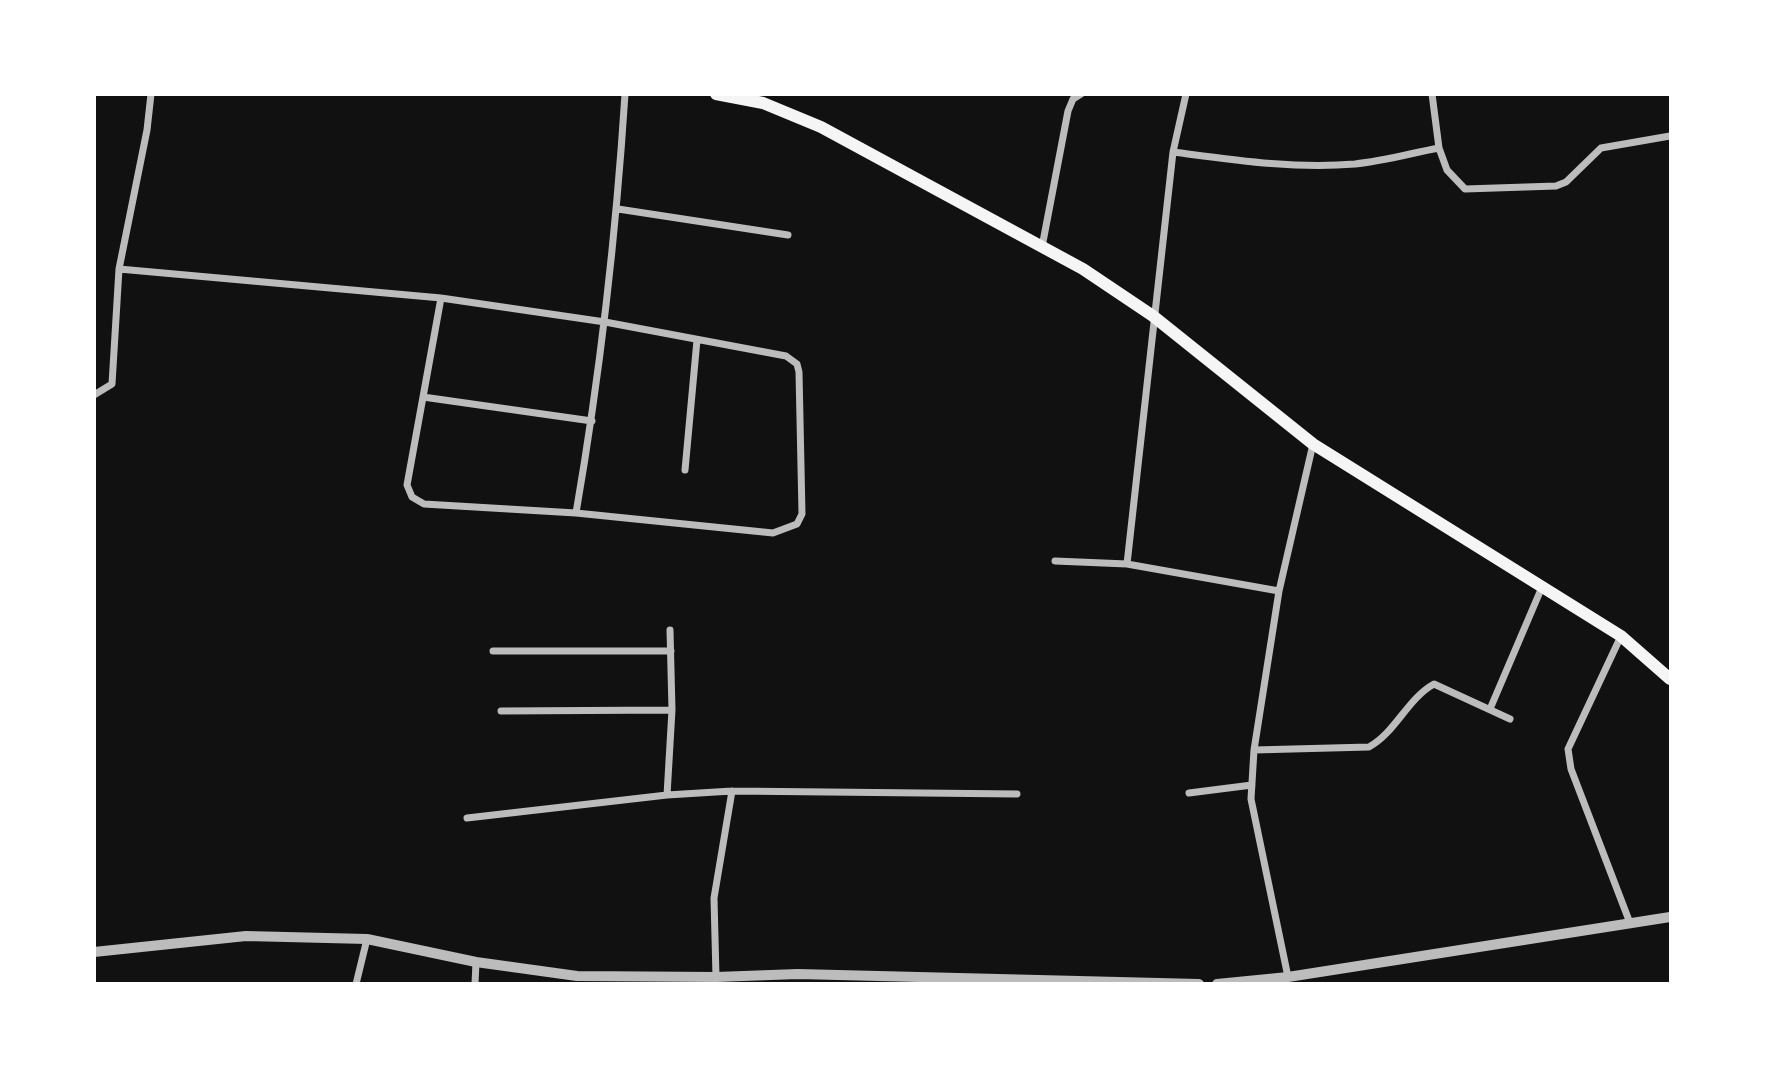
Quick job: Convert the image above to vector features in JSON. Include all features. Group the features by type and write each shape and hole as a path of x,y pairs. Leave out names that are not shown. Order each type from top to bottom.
{"main road":[{"path":"716,94 763,103 821,127 1083,269 1153,316 1313,444 1621,636 1671,679"}],"street":[{"path":"94,395 112,384 119,269 147,131 150,94"},
{"path":"576,513 605,322 618,209 625,94"},
{"path":"1042,247 1068,111 1073,99 1081,94"},
{"path":"1127,564 1173,152 1186,94"},
{"path":"1432,94 1439,148 1447,170 1465,188 1556,186 1566,182 1601,148 1671,135"},
{"path":"1173,152 1277,165 1320,166 1358,163 1439,148"},
{"path":"618,209 788,234"},
{"path":"119,269 441,298 605,322 786,356 797,364 802,499 797,524 773,533 576,513 424,504 412,497 407,485 441,298"},
{"path":"685,470 697,340"},
{"path":"423,397 592,421"},
{"path":"1288,976 1251,799 1254,750 1279,591 1313,444"},
{"path":"1055,561 1127,564 1279,591"},
{"path":"1490,709 1542,587"},
{"path":"667,795 672,710 670,630"},
{"path":"1621,636 1568,750 1571,769 1630,923"},
{"path":"493,651 671,651"},
{"path":"1254,750 1369,747 1380,741 1421,692 1434,684 1510,719"},
{"path":"501,711 672,710"},
{"path":"1189,793 1252,785"},
{"path":"716,977 714,898 732,791"},
{"path":"467,818 667,795 732,791 1017,794"},
{"path":"1217,984 1288,976 1671,917"},
{"path":"94,952 246,936 368,939 476,962 578,976 1199,984"},
{"path":"356,984 368,939"},
{"path":"475,984 476,962"}]}
